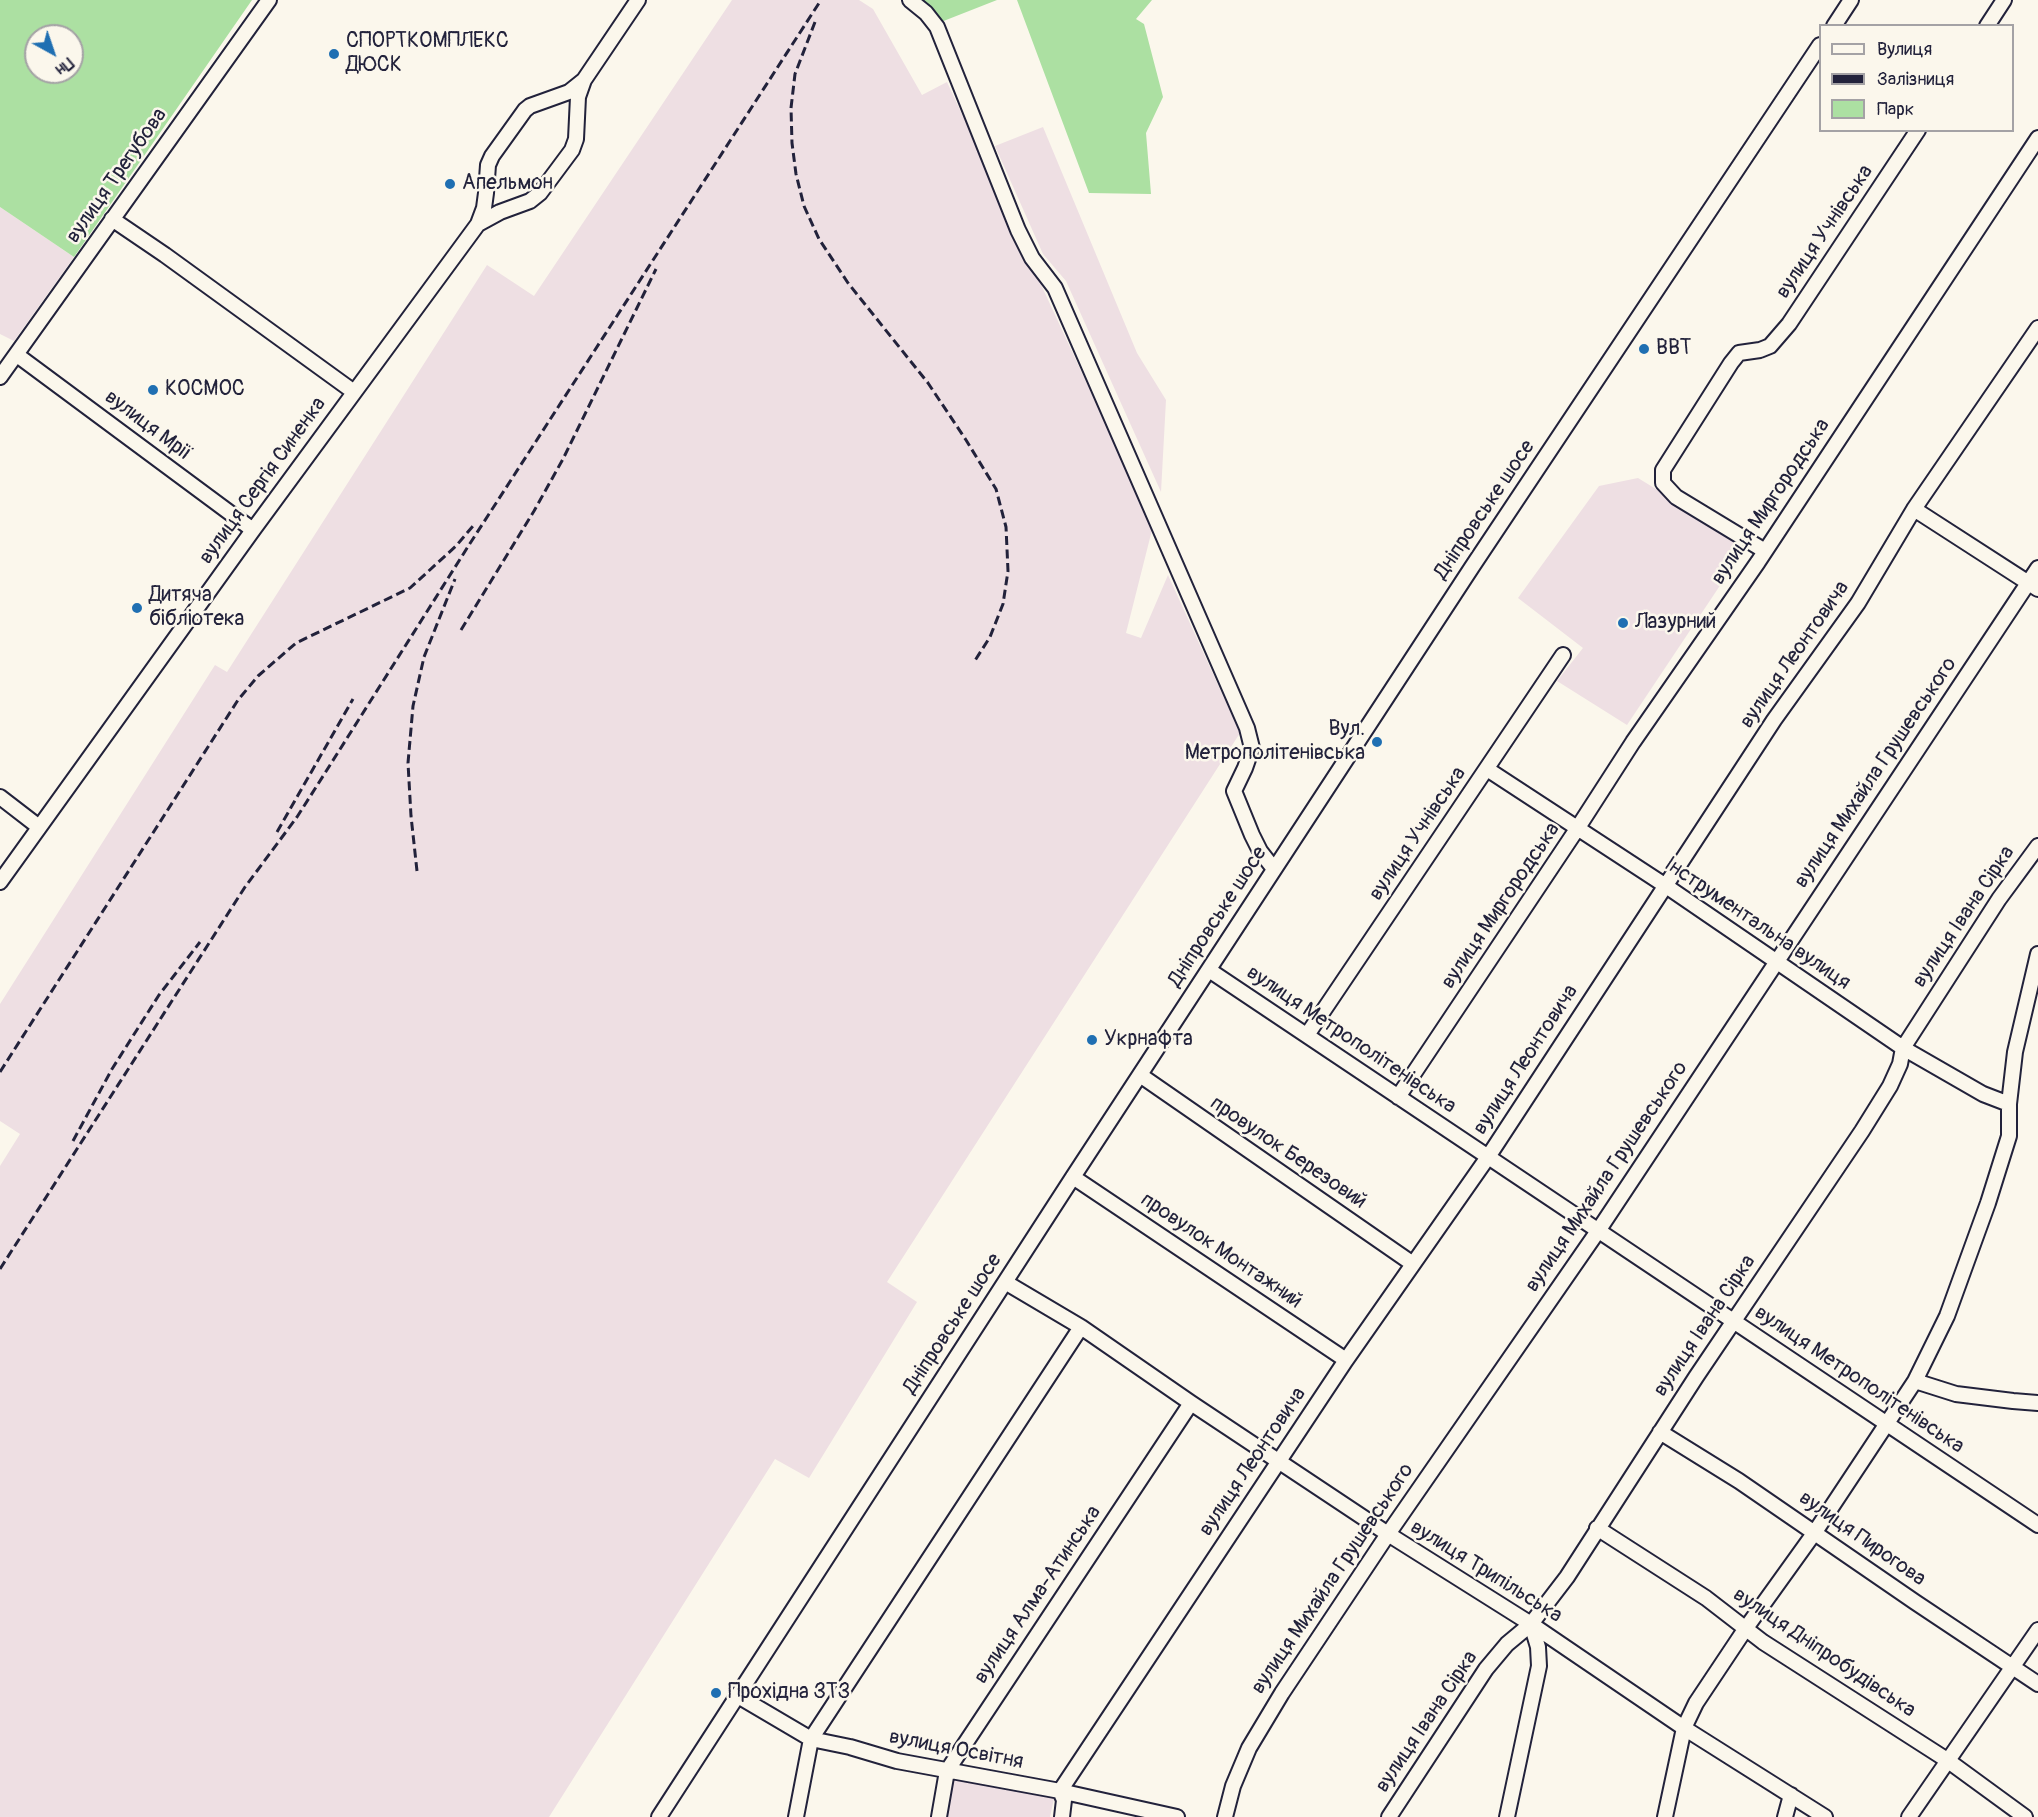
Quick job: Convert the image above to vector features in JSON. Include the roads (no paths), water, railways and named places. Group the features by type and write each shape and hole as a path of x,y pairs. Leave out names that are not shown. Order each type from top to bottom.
{"street":[{"name":"вулиця Трегубова","path":"0,377 269,0"},
{"name":"вулиця Сергія Синенка","path":"478,224 500,212 530,201 540,193 560,168 572,150 576,139 578,97 584,80 638,0"},
{"path":"910,0 926,13 937,27 1018,230 1032,258 1055,288 1247,728 1252,748 1234,791 1260,851 1274,869"},
{"path":"1835,24 1851,0"},
{"path":"1988,24 2004,0"},
{"name":"Дніпровське шосе","path":"659,1817 1073,1177 1472,567 1819,48"},
{"name":"вулиця Сергія Синенка","path":"0,882 253,530 478,224 484,208 488,165 525,110 569,92 584,80"},
{"name":"вулиця Учнівська","path":"1765,551 1676,497 1665,487 1662,479 1663,470 1739,353 1770,346 1789,324 1917,132"},
{"name":"вулиця Миргородська","path":"1398,1097 1639,733 1765,551 2038,138"},
{"path":"112,219 354,392"},
{"name":"вулиця Леонтовича","path":"1060,1791 1346,1360 1488,1157 1774,720 1858,603 1914,509 2038,328"},
{"name":"вулиця Мрії","path":"17,355 253,530"},
{"path":"1914,509 2033,586"},
{"name":"вулиця Михайла Грушевського","path":"1226,1817 1233,1786 1263,1722 1388,1534 1598,1231 1776,961 2033,586 2038,568"},
{"name":"вулиця Учнівська","path":"1307,1035 1563,655"},
{"name":"Інструментальна вулиця","path":"1487,769 1666,886 1902,1048 1983,1094 2009,1104"},
{"path":"0,797 39,827"},
{"name":"вулиця Івана Сірка","path":"1389,1817 1485,1669 1507,1644 1531,1624 1567,1576 1890,1086 1900,1064 1902,1048 1999,899 2038,846"},
{"path":"1665,1817 1684,1728 1710,1680 1815,1532 1915,1381 1947,1316 1988,1203 2009,1136 2009,1104 2015,1052 2038,954"},
{"name":"вулиця Метрополітенівська","path":"1209,970 2038,1525"},
{"name":"провулок Березовий","path":"1140,1075 1413,1264"},
{"name":"провулок Монтажний","path":"1073,1177 1346,1360"},
{"name":"вулиця Трипільська","path":"1005,1282 1081,1327 1388,1534 1531,1624 1684,1728 1825,1817"},
{"path":"796,1817 811,1739 1081,1327"},
{"path":"1915,1381 1956,1394 2038,1403"},
{"name":"вулиця Алма-Атинська","path":"939,1817 947,1771 1191,1403"},
{"name":"вулиця Пирогова","path":"1660,1432 1739,1481 2038,1684"},
{"name":"вулиця Дніпробудівська","path":"1597,1528 1706,1598 1763,1642 1947,1760 2025,1817"},
{"path":"1507,1817 1539,1666 1538,1647 1531,1624"},
{"path":"1909,1817 2038,1630"},
{"name":"вулиця Освітня","path":"738,1696 811,1739 850,1747 897,1761 1060,1791 1177,1817"},
{"path":"1060,1791 1064,1800 1062,1817"},
{"path":"1785,1817 1791,1795"}],"railway":[{"path":"0,1269 245,887 297,817 469,545 821,0"},
{"path":"815,22 795,74 791,108 796,174 804,206 819,239 848,283 928,383 966,440 996,489 1006,527 1008,571 1003,604 990,637 974,662"},
{"path":"461,630 563,459 656,269"},
{"path":"0,1072 238,700 258,676 296,643 410,588 456,546 473,526"},
{"path":"417,871 408,763 413,706 424,657 455,579"},
{"path":"277,832 353,699"},
{"path":"73,1141 112,1069 159,995 200,942"}],"place":[{"name":"СПОРТКОМПЛЕКС ДЮСК","path":"334,54"},
{"name":"Апельмон","path":"450,184"},
{"name":"ВВТ","path":"1644,349"},
{"name":"КОСМОС","path":"153,390"},
{"name":"Дитяча бібліотека","path":"137,608"},
{"name":"Лазурний","path":"1623,623"},
{"name":"Вул. Метрополітенівська","path":"1377,742"},
{"name":"Укрнафта","path":"1092,1040"},
{"name":"Прохідна ЗТЗ","path":"716,1693"}]}
